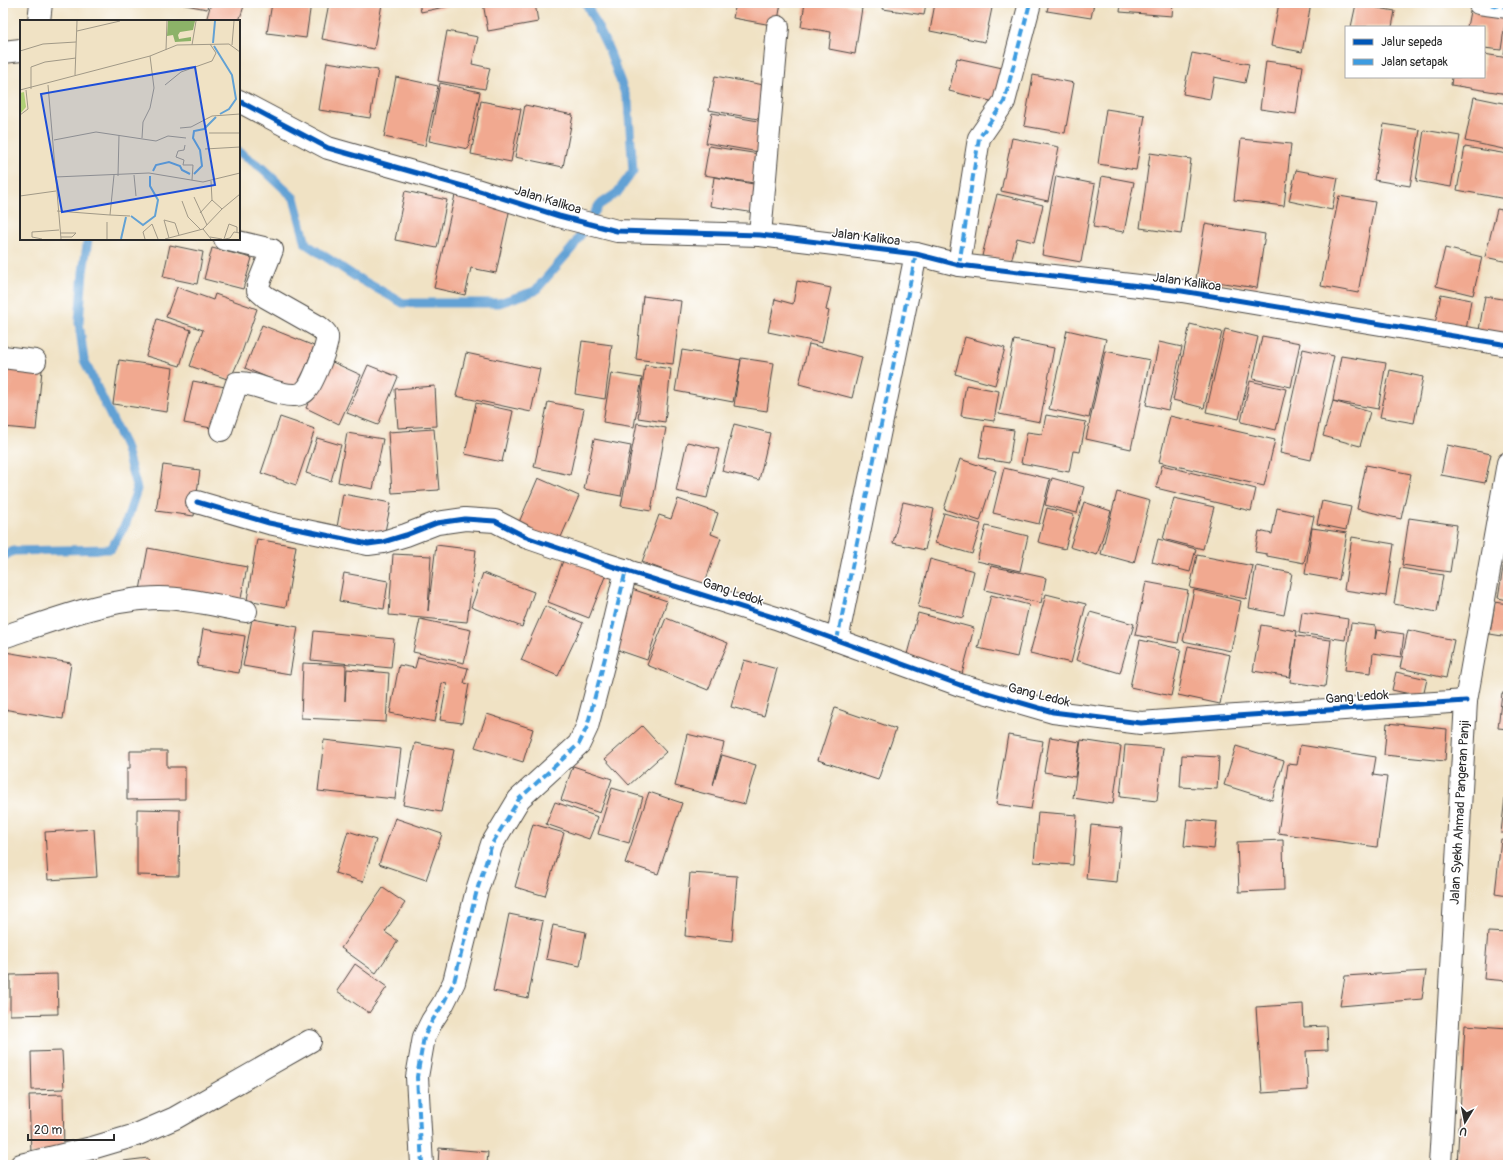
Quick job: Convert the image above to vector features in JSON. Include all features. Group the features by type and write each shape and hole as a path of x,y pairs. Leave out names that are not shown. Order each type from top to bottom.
{"street":[{"path":"39,20 41,3"},
{"path":"959,265 979,138 1004,102 1030,3"},
{"path":"1479,3 1508,7"},
{"path":"760,235 778,28"},
{"path":"3,52 20,50"},
{"name":"Jalan Kalikoa","path":"240,102 328,148 473,189 560,216 617,231 760,235 916,254 959,265 1182,291 1508,345"},
{"path":"221,430 238,383 295,396 307,390 323,355 327,339 325,332 318,327 266,297 258,290 258,285 272,250 229,240"},
{"path":"837,640 916,254"},
{"path":"3,357 35,361"},
{"name":"Jalan Syekh Ahmad Pangeran Panji","path":"1440,1165 1466,701 1508,463"},
{"name":"Gang Ledok","path":"197,502 269,523 368,544 383,542 406,535 437,523 465,519 495,521 526,537 776,618 960,685 1053,712 1142,724 1221,717 1466,701"},
{"path":"422,1165 417,1077 424,1037 454,982 477,890 492,844 519,799 579,744 586,727 607,650 626,570"},
{"path":"3,637 95,608 134,600 159,598 183,600 246,611"},
{"path":"21,1165 92,1148 136,1135 175,1118 310,1041"}],"building":[{"path":"175,3 208,3 207,9"},
{"path":"211,3 245,3 239,20 206,20"},
{"path":"272,3 311,3 306,38 267,33"},
{"path":"329,3 382,4 374,49 322,39"},
{"path":"419,3 459,3 459,4 421,12"},
{"path":"483,3 535,3 538,22 488,31"},
{"path":"736,3 781,3 777,26 733,18"},
{"path":"805,3 834,3 862,8 855,54 829,49 831,32 801,27"},
{"path":"884,3 926,3 924,15 883,9"},
{"path":"935,3 993,3 985,42 930,31"},
{"path":"1049,3 1094,3 1091,18 1047,11"},
{"path":"1121,3 1173,3 1172,16 1120,12"},
{"path":"1279,3 1311,3 1302,52 1271,46"},
{"path":"1356,4 1395,11 1392,26 1351,26"},
{"path":"1470,11 1506,16 1501,50 1485,48 1485,26 1467,26"},
{"path":"447,31 478,37 472,64 490,68 485,89 438,81"},
{"path":"1507,35 1508,54 1504,54"},
{"path":"1192,53 1249,64 1245,83 1214,77 1210,99 1183,94"},
{"path":"1485,54 1508,58 1508,94 1451,85 1452,78 1485,78"},
{"path":"957,58 1007,69 999,103 949,91"},
{"path":"1266,61 1303,66 1296,114 1260,109"},
{"path":"327,62 378,70 370,118 319,110"},
{"path":"1033,75 1074,83 1065,133 1024,126"},
{"path":"715,76 764,85 758,119 709,110"},
{"path":"396,77 438,86 425,146 384,137"},
{"path":"440,83 480,92 468,149 429,141"},
{"path":"1474,97 1508,104 1508,150 1465,141"},
{"path":"481,101 521,109 511,162 471,154"},
{"path":"525,105 573,115 563,167 515,157"},
{"path":"1106,109 1145,115 1136,170 1098,164"},
{"path":"712,113 764,122 759,152 706,143"},
{"path":"1384,124 1420,130 1410,186 1374,180"},
{"path":"1424,130 1460,136 1451,187 1416,181"},
{"path":"1012,138 1059,147 1048,201 1001,191"},
{"path":"1241,139 1291,144 1284,206 1234,200"},
{"path":"709,146 765,155 760,184 704,175"},
{"path":"1465,147 1508,154 1508,187 1506,199 1457,190"},
{"path":"1150,153 1191,159 1181,234 1140,228"},
{"path":"1296,170 1338,178 1332,210 1289,201"},
{"path":"1056,176 1095,184 1081,262 1042,255"},
{"path":"1102,176 1134,182 1124,232 1093,227"},
{"path":"714,177 759,185 755,213 710,206"},
{"path":"405,191 447,200 437,248 395,240"},
{"path":"997,194 1043,205 1034,242 1017,238 1011,262 982,256"},
{"path":"455,195 510,208 496,273 471,268 465,295 434,288"},
{"path":"1339,196 1375,202 1358,293 1321,286"},
{"path":"1497,209 1508,211 1508,262 1485,257"},
{"path":"1205,224 1265,234 1257,288 1196,279"},
{"path":"170,245 203,252 197,284 163,277"},
{"path":"212,248 252,258 243,289 204,279"},
{"path":"1445,248 1482,257 1473,295 1436,286"},
{"path":"797,281 831,288 826,310 829,311 822,343 768,332 775,299 793,304"},
{"path":"177,287 213,300 215,294 257,309 241,355 230,380 190,366 203,330 166,317"},
{"path":"1441,294 1471,300 1466,330 1435,324"},
{"path":"643,296 681,301 673,364 636,359"},
{"path":"1485,296 1508,300 1508,335 1479,330"},
{"path":"157,319 191,330 180,366 146,356"},
{"path":"1190,324 1222,332 1204,408 1173,400"},
{"path":"262,325 314,346 297,390 245,368"},
{"path":"1225,329 1258,337 1239,419 1206,412"},
{"path":"1067,330 1106,339 1089,418 1049,409"},
{"path":"1262,336 1300,343 1291,387 1253,379"},
{"path":"965,337 1005,348 995,385 955,374"},
{"path":"1014,340 1054,348 1040,422 999,414"},
{"path":"582,341 612,345 605,399 575,394"},
{"path":"1159,342 1182,347 1168,410 1146,405"},
{"path":"809,344 862,357 852,398 799,384"},
{"path":"1303,349 1334,356 1311,460 1280,453"},
{"path":"682,350 741,360 733,402 675,391"},
{"path":"1105,351 1150,360 1131,449 1086,439"},
{"path":"466,353 540,369 531,412 456,396"},
{"path":"1341,356 1386,363 1378,409 1333,401"},
{"path":"741,358 774,363 767,411 734,406"},
{"path":"119,360 173,368 167,412 113,404"},
{"path":"328,360 361,375 339,424 306,408"},
{"path":"368,365 398,377 378,425 347,413"},
{"path":"645,365 671,369 665,422 638,418"},
{"path":"3,366 42,370 36,430 3,427"},
{"path":"1390,370 1423,377 1414,423 1380,417"},
{"path":"611,373 642,378 634,427 603,422"},
{"path":"193,381 225,387 217,429 184,423"},
{"path":"1250,381 1286,389 1276,430 1241,422"},
{"path":"966,385 999,391 994,421 961,416"},
{"path":"435,386 437,426 398,428 395,389"},
{"path":"1333,401 1370,412 1360,446 1323,436"},
{"path":"548,402 584,409 570,475 534,467"},
{"path":"476,403 513,411 502,462 465,454"},
{"path":"1046,415 1086,422 1080,452 1073,451 1069,472 1021,463 1027,432 1042,434"},
{"path":"1170,416 1275,440 1264,486 1159,462"},
{"path":"280,417 315,429 296,485 261,473"},
{"path":"637,423 666,428 651,511 621,506"},
{"path":"734,424 770,433 759,480 722,471"},
{"path":"985,426 1014,430 1009,463 979,458"},
{"path":"434,429 439,490 392,493 388,432"},
{"path":"347,433 383,439 373,489 338,482"},
{"path":"317,438 341,445 331,481 306,473"},
{"path":"594,439 631,446 621,496 584,489"},
{"path":"687,442 719,449 707,498 676,491"},
{"path":"1447,445 1491,454 1485,483 1441,475"},
{"path":"960,459 996,471 980,521 944,509"},
{"path":"163,465 200,470 194,516 156,511"},
{"path":"1162,465 1256,489 1251,511 1156,488"},
{"path":"1366,465 1411,474 1401,519 1357,509"},
{"path":"1004,468 1050,479 1039,524 993,513"},
{"path":"538,478 579,496 558,544 517,527"},
{"path":"1052,478 1084,487 1077,513 1045,505"},
{"path":"1117,492 1150,501 1134,563 1101,554"},
{"path":"343,494 391,503 384,536 337,527"},
{"path":"1174,498 1214,507 1203,549 1163,539"},
{"path":"678,499 718,513 711,534 721,538 704,585 642,562 659,515 671,519"},
{"path":"1322,501 1351,507 1346,530 1317,524"},
{"path":"903,502 934,509 925,550 893,543"},
{"path":"1084,502 1111,511 1097,555 1070,547"},
{"path":"1047,508 1074,515 1065,549 1038,542"},
{"path":"1277,508 1314,516 1304,563 1267,556 1267,554 1255,552 1259,531 1272,534"},
{"path":"944,513 981,524 972,554 935,543"},
{"path":"1409,518 1457,525 1450,572 1402,565"},
{"path":"986,526 1028,536 1020,571 977,561"},
{"path":"1312,528 1347,533 1339,580 1305,574"},
{"path":"1352,537 1394,544 1386,596 1344,590"},
{"path":"257,539 296,546 286,607 247,600"},
{"path":"1158,539 1196,549 1190,572 1152,562"},
{"path":"436,545 476,550 467,622 389,615 393,554 431,556 428,611"},
{"path":"148,548 247,567 239,609 140,590"},
{"path":"1197,555 1253,566 1246,599 1190,588"},
{"path":"564,558 606,574 589,618 548,602"},
{"path":"930,559 974,571 963,618 918,607"},
{"path":"1504,562 1508,563 1508,600 1498,598"},
{"path":"991,566 1046,578 1041,603 985,590"},
{"path":"1256,566 1292,573 1284,615 1249,608"},
{"path":"1400,568 1443,575 1437,612 1394,604"},
{"path":"344,573 388,581 384,609 339,601"},
{"path":"483,573 534,592 522,627 471,607"},
{"path":"1146,582 1188,590 1178,643 1135,635"},
{"path":"632,589 667,601 647,660 612,648"},
{"path":"1194,590 1241,601 1231,651 1183,641"},
{"path":"1046,594 1086,604 1071,663 1030,653"},
{"path":"991,595 1029,605 1017,657 978,648"},
{"path":"1495,602 1508,604 1508,637 1490,634"},
{"path":"545,606 583,623 558,676 521,660"},
{"path":"1090,612 1134,624 1120,673 1076,660"},
{"path":"1302,612 1348,619 1345,640 1299,633"},
{"path":"918,613 974,628 962,674 906,658"},
{"path":"666,618 728,643 708,690 647,665"},
{"path":"252,619 298,627 290,674 243,666"},
{"path":"420,619 471,630 464,663 413,652"},
{"path":"1351,623 1376,626 1375,639 1377,630 1404,634 1401,657 1373,653 1371,673 1345,670"},
{"path":"1261,625 1297,631 1296,636 1331,640 1325,687 1290,682 1296,639 1290,677 1253,671"},
{"path":"203,629 245,636 239,673 197,666"},
{"path":"1408,630 1454,640 1446,678 1400,668"},
{"path":"314,631 394,639 391,668 311,660"},
{"path":"1140,640 1181,649 1171,696 1130,687"},
{"path":"1188,646 1230,655 1220,704 1178,695"},
{"path":"5,652 71,663 63,719 3,709 3,662"},
{"path":"418,657 468,668 464,683 469,684 462,723 440,720 447,684 442,683 435,722 390,713 399,665 415,668"},
{"path":"744,660 777,669 764,716 731,707"},
{"path":"1507,661 1508,682 1504,682"},
{"path":"303,663 346,665 345,701 347,669 389,673 386,722 301,718"},
{"path":"1396,672 1427,679 1423,697 1392,690"},
{"path":"1502,693 1508,694 1508,729 1498,728"},
{"path":"835,708 896,729 878,780 818,760"},
{"path":"487,714 533,729 523,762 475,747"},
{"path":"1387,723 1447,729 1445,761 1384,755"},
{"path":"642,726 666,752 629,785 605,759"},
{"path":"687,734 724,743 713,785 722,755 756,765 745,804 675,786"},
{"path":"1008,735 1043,741 1031,809 996,804"},
{"path":"1050,737 1080,742 1075,777 1044,772"},
{"path":"324,740 401,749 395,799 318,791"},
{"path":"1081,740 1121,746 1113,804 1073,798"},
{"path":"415,743 454,750 441,812 403,805"},
{"path":"1125,745 1163,748 1157,801 1120,797"},
{"path":"1300,745 1376,757 1373,775 1387,777 1377,847 1278,833 1288,764 1297,765"},
{"path":"1236,746 1284,761 1272,800 1224,785"},
{"path":"130,751 167,751 167,767 185,767 185,799 127,800 127,768 130,768"},
{"path":"1182,755 1219,757 1217,789 1180,787"},
{"path":"573,766 612,779 600,813 561,800"},
{"path":"612,788 643,797 629,843 598,834"},
{"path":"649,792 682,803 658,874 625,863"},
{"path":"1505,797 1508,797 1508,833 1501,833"},
{"path":"555,802 598,817 589,839 546,824"},
{"path":"137,809 180,810 179,876 137,875"},
{"path":"1038,812 1077,815 1073,865 1034,862"},
{"path":"395,818 442,834 426,880 379,864"},
{"path":"1187,819 1217,822 1214,849 1184,846"},
{"path":"533,824 564,833 545,896 515,887"},
{"path":"1091,825 1122,828 1117,882 1086,879"},
{"path":"94,829 97,877 48,880 45,832"},
{"path":"348,831 376,840 363,882 335,873"},
{"path":"1501,839 1508,840 1508,896 1495,894"},
{"path":"1283,840 1284,890 1239,892 1237,842"},
{"path":"690,873 737,876 732,941 685,936"},
{"path":"383,888 405,903 385,932 398,941 376,973 341,948"},
{"path":"509,914 543,921 528,998 493,991"},
{"path":"553,925 586,932 580,966 546,959"},
{"path":"1488,932 1508,933 1508,981 1484,979"},
{"path":"355,964 387,987 369,1013 337,991"},
{"path":"1426,971 1422,999 1340,1006 1345,976"},
{"path":"57,974 58,1014 10,1015 10,975"},
{"path":"1303,1004 1304,1027 1327,1026 1328,1050 1306,1051 1308,1090 1262,1093 1256,1007"},
{"path":"1465,1025 1508,1028 1508,1165 1457,1165"},
{"path":"62,1051 64,1089 32,1090 31,1052"},
{"path":"63,1094 64,1153 31,1154 29,1095"},
{"path":"439,1148 488,1152 487,1165 438,1165"},
{"path":"148,1158 149,1165 115,1165 115,1162"}],"waterway":[{"path":"240,153 262,168 294,198 306,244 356,277 403,303 499,303 535,291 573,247 599,205 617,193 633,171 628,102 609,50 586,3"},
{"path":"3,557 13,551 111,549 126,523 137,489 125,446 84,360 79,322 83,272 88,240"}],"marked path":[{"path":"959,265 979,138 1004,102 1030,3"},
{"path":"1479,3 1508,7"},
{"path":"837,640 916,254"},
{"path":"422,1165 417,1077 424,1037 454,982 477,890 492,844 519,799 579,744 587,727 626,570 623,569"}],"cycle path":[{"path":"240,102 328,148 473,189 559,216 617,231 760,235 916,254 959,265 1182,291 1508,345"},
{"path":"197,502 269,523 368,544 383,542 437,523 465,519 495,521 526,537 605,564 776,618 960,685 1053,712 1141,723 1466,701"}]}
